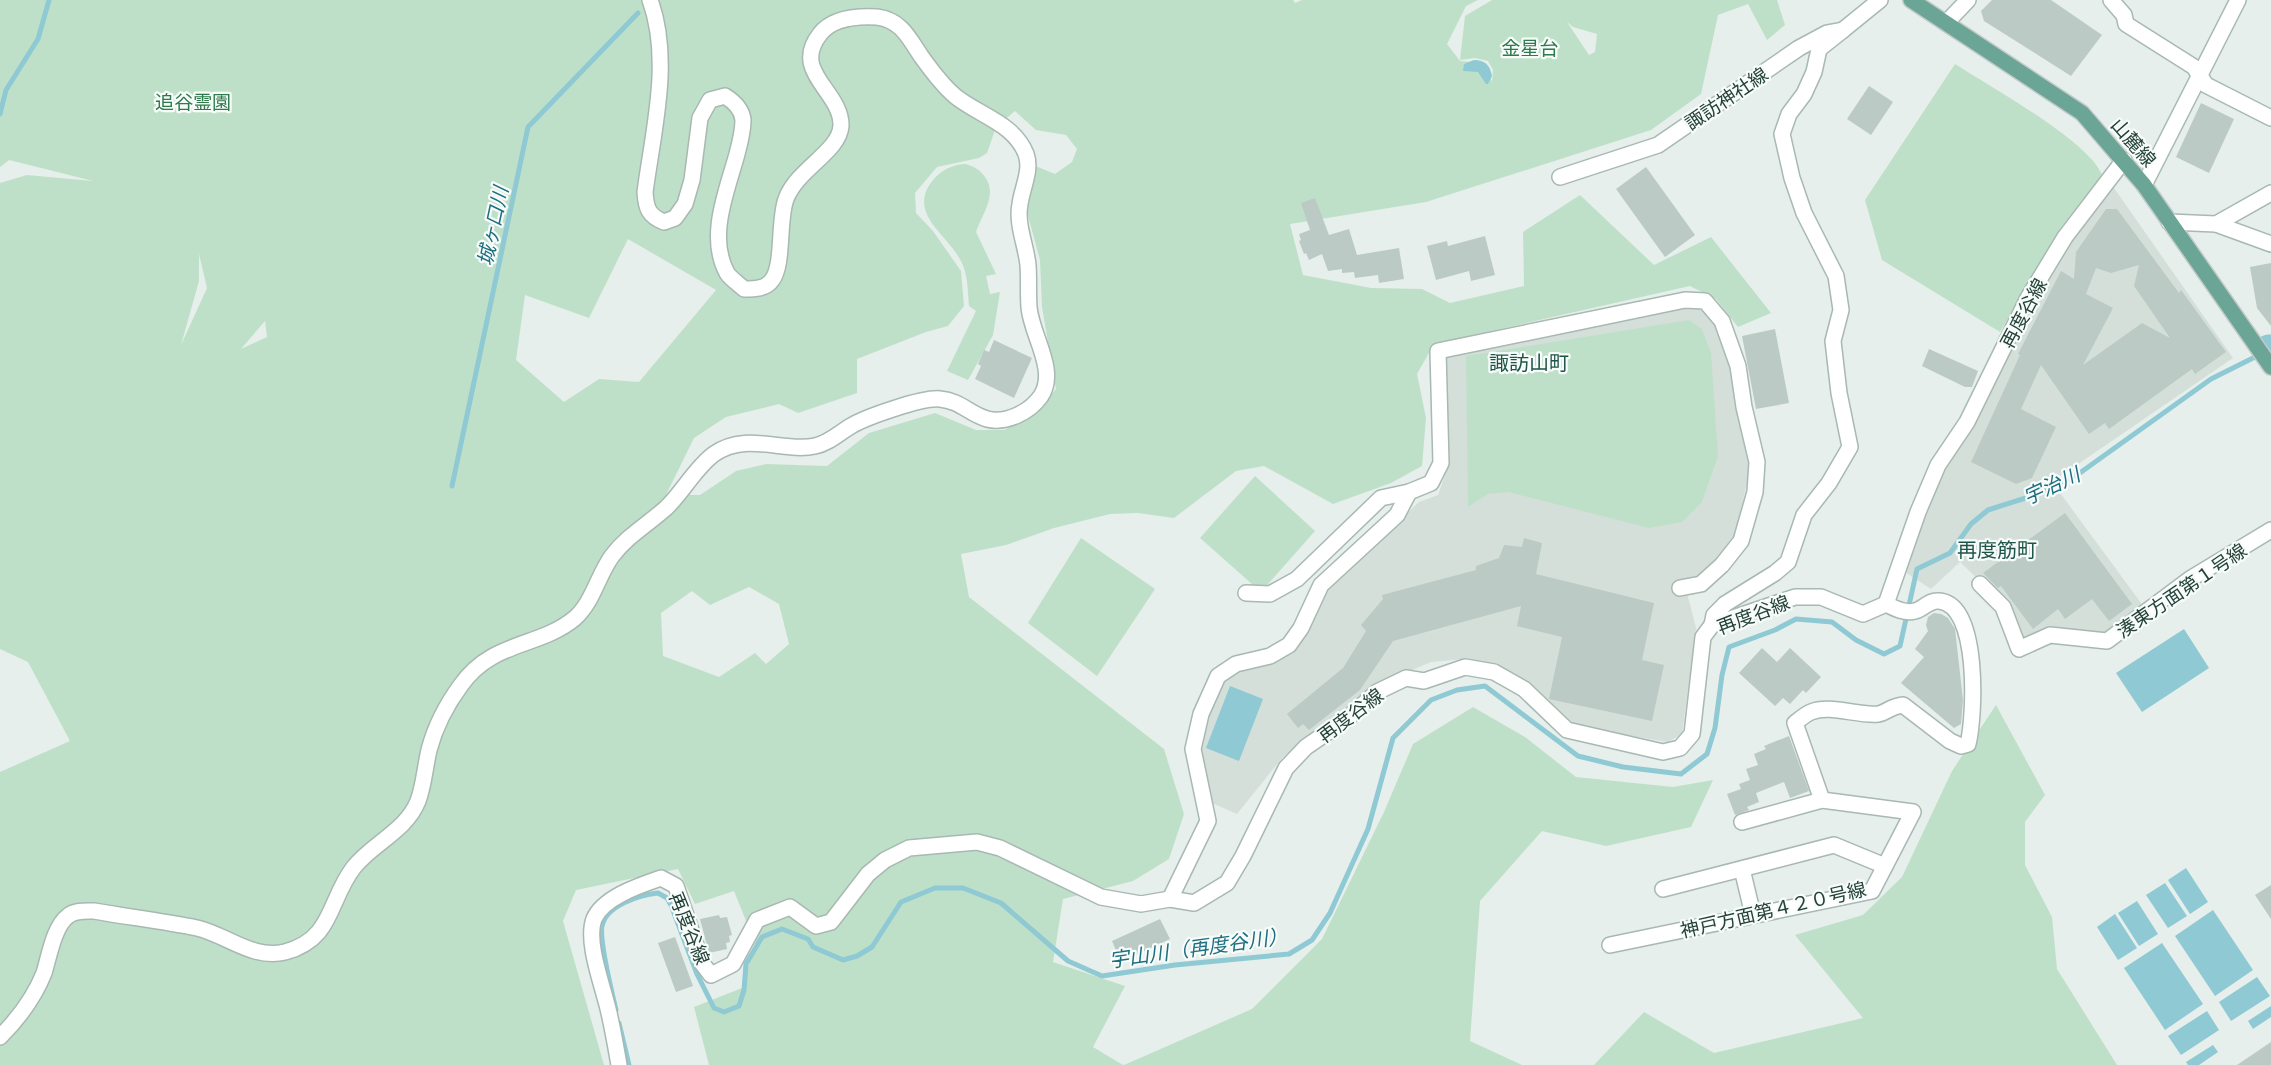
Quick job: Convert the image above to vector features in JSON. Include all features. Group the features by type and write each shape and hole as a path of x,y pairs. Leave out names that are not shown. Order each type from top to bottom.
{"main road":[{"name":"山麓線","path":"1911,0 2082,113 2144,185 2268,364"}],"street":[{"path":"0,1037 26,1009 43,974 50,950 61,926 68,916 81,910 202,929 262,954 283,952 303,944 321,931 352,868 406,820 418,803 435,731 463,681 478,666 503,650 556,631 572,621 585,608 608,561 627,538 665,509 704,463 718,451 732,446 764,443 814,447 834,438 854,424 933,398 959,403 983,418 999,420 1016,416 1033,405 1044,392 1047,377 1029,310 1028,262 1018,212 1028,171 1027,155 1012,132 956,97 936,76 907,32 893,21 879,17 852,18 829,24 816,38 810,58 815,77 836,104 841,121 840,135 831,148 805,170 792,186 783,206 778,265 772,281 759,289 744,289 728,275 721,258 718,240 719,219 741,140 743,118 735,103 725,96 710,100 700,118 692,180 685,204 675,218 664,222 652,217 646,208 645,192 660,76 661,48 656,18 650,0"},
{"name":"諏訪神社線","path":"1560,176 1658,145 1800,48 1827,32 1844,30 1880,0"},
{"path":"1946,23 1968,0"},
{"path":"2111,0 2124,15 2126,24 2194,67 2206,85 2271,118"},
{"path":"2144,185 2238,0"},
{"path":"1712,626 1714,615 1726,604 1775,573 1788,562 1804,514 1829,483 1850,447 1838,393 1833,341 1841,310 1836,276 1804,214 1792,178 1782,134 1788,114 1804,94 1814,72 1819,49 1844,30"},
{"name":"再度谷線","path":"619,1065 593,948 594,919 603,908 636,886 661,878 676,886 702,963 710,975 733,964 757,920 790,907 816,926 831,922 868,874 885,860 909,848 977,842 1000,848 1101,896 1141,904 1170,900 1194,903 1227,883 1244,856 1286,768 1306,747 1348,718 1377,692 1406,678 1424,681 1465,667 1494,672 1524,689 1567,730 1663,752 1680,748 1692,734 1703,637 1712,626 1795,597 1821,597 1863,614 1893,607 1918,512 1938,465 1967,422 2028,298 2065,237 2124,160"},
{"path":"2216,224 2271,193"},
{"path":"2170,222 2216,224 2271,244"},
{"path":"1246,593 1270,594 1297,579 1381,498 1409,492 1431,483 1441,463 1438,351 1685,300 1705,301 1722,321 1738,366 1744,407 1758,462 1755,492 1741,541 1722,565 1701,584 1680,588"},
{"path":"1170,900 1208,821 1193,749 1201,714 1218,676 1236,664 1270,656 1289,645 1302,628 1322,585 1397,515 1409,492"},
{"name":"湊東方面第１号線","path":"1980,584 2003,607 2018,649 2050,635 2107,641 2190,579 2271,530"},
{"path":"1742,822 1822,800 1795,723 1810,712 1821,709 1880,714 1893,706 1903,704 1950,740 1961,746 1968,744 1971,733 1974,684 1967,638 1961,618 1952,605 1940,601 1928,602 1915,611 1893,607"},
{"name":"神戸方面第４２０号線","path":"1610,945 1872,891 1913,812 1822,800"},
{"path":"1663,890 1834,846 1885,866"},
{"path":"1742,869 1753,915"}],"shaded area":[{"path":"2114,188 2233,358 2052,482 2144,607 2117,627 2104,633 2053,628 2019,640 2006,606 1960,562 1931,589 1905,572 1938,480 1970,432 2049,273 2081,222 2109,189"},
{"path":"1689,305 1704,309 1718,325 1733,368 1751,466 1735,534 1717,560 1700,577 1684,581 1696,628 1682,734 1668,742 1583,728 1564,719 1528,682 1496,666 1465,659 1431,662 1375,686 1346,712 1301,740 1282,758 1237,814 1212,803 1205,776 1201,748 1208,714 1224,678 1241,671 1273,663 1299,646 1326,590 1419,502 1438,495 1447,470 1443,367 1448,356"}],"green space":[{"path":"0,0 1293,0 1295,3 1302,0 1478,0 1466,6 1447,44 1460,61 1486,63 1492,82 1493,70 1488,61 1475,58 1460,60 1465,16 1492,0 1777,0 1785,25 1767,40 1748,4 1718,15 1701,94 1651,130 1426,202 1290,224 1303,275 1371,288 1422,289 1450,303 1524,286 1523,232 1580,195 1654,265 1711,237 1771,313 1738,327 1716,299 1690,286 1434,344 1417,374 1426,418 1422,466 1391,483 1333,504 1264,466 1236,471 1174,518 1138,513 1110,514 1054,528 1006,545 961,554 969,597 1164,749 1184,814 1169,859 1133,881 1063,899 1053,962 1125,986 1093,1047 1123,1065 709,1065 694,1007 742,988 755,943 734,891 695,904 678,869 576,890 563,921 604,1065 0,1065 0,772 70,741 28,662 0,649 0,183 27,175 93,181 9,160 0,167","holes":["1567,22 1573,27 1597,34 1595,52 1589,55","1015,111 1036,130 1066,135 1077,149 1072,162 1055,174 1033,165 1027,212 1040,260 1042,307 1056,389 1035,413 1004,430 976,430 935,413 869,433 827,466 766,464 736,471 700,495 666,495 694,438 726,417 779,404 798,413 857,393 857,359 926,332 948,326 964,306 961,271 933,231 916,213 915,193 937,167 979,158 987,153 996,127","628,239 716,290 639,382 599,379 564,402 516,360 525,295 589,318","199,254 207,288 181,345 199,281","265,321 267,337 241,349","749,587 779,604 789,644 766,664 755,653 719,677 663,656 661,613 692,591 710,605"]},
{"path":"1955,64 2059,131 2093,161 2102,175 2061,227 2000,332 1882,260 1865,200"},
{"path":"966,164 979,171 989,184 988,204 976,232 996,274 986,276 990,294 1000,292 993,335 968,380 947,371 976,311 969,306 968,287 964,268 959,257 934,226 927,215 924,205 926,193 936,176 948,168"},
{"path":"1689,320 1702,329 1711,353 1718,456 1702,502 1682,522 1649,528 1508,492 1488,494 1468,507 1466,356"},
{"path":"1255,476 1315,531 1261,592 1200,538"},
{"path":"1081,538 1155,589 1097,676 1028,623"},
{"path":"1996,705 2045,795 2025,822 2025,865 2052,917 2057,969 2117,1065 1594,1065 1644,1012 1714,1053 1863,1018 1795,935 1863,915 1902,877 1952,771"},
{"path":"1473,707 1525,737 1576,777 1673,787 1713,780 1691,827 1606,846 1542,831 1480,901 1470,1041 1522,1065 1124,1065 1252,1009 1322,939 1384,812 1413,744"}],"water":[{"path":"1474,60 1484,62 1490,69 1492,76 1488,84 1486,84 1478,72 1463,71 1464,64"},
{"path":"2184,629 2209,668 2142,712 2116,673"},
{"path":"1230,686 1263,699 1239,761 1206,748"},
{"path":"2186,868 2208,902 2190,914 2168,880"},
{"path":"2165,883 2187,916 2168,928 2146,895"},
{"path":"2137,901 2158,934 2139,946 2118,913"},
{"path":"2213,910 2253,970 2215,996 2175,936"},
{"path":"2115,914 2137,948 2118,960 2097,927"},
{"path":"2162,943 2203,1004 2165,1030 2124,968"},
{"path":"2257,977 2270,996 2231,1021 2219,1002"},
{"path":"2271,1006 2271,1017 2253,1029 2248,1021"},
{"path":"2207,1011 2219,1030 2181,1055 2168,1036"},
{"path":"2213,1045 2218,1052 2199,1065 2188,1065 2186,1062"}],"building":[{"path":"1992,0 2051,0 2102,35 2071,76 1984,21 1981,11"},
{"path":"1869,86 1893,102 1871,135 1847,119"},
{"path":"2201,103 2234,119 2209,173 2176,157"},
{"path":"1646,167 1695,235 1665,257 1616,189"},
{"path":"1315,198 1329,235 1349,229 1357,255 1399,248 1404,279 1379,283 1378,275 1355,278 1354,272 1342,273 1342,269 1328,271 1322,254 1309,260 1306,253 1304,254 1299,241 1301,240 1299,234 1310,230 1301,203"},
{"path":"2106,209 2117,209 2179,293 2181,290 2226,352 2195,374 2192,369 2109,429 2105,423 2089,434 2041,365 2021,409 2056,427 2032,478 2016,484 1971,462 2020,355 2018,354 2061,271 2074,279 2076,252","holes":["2139,265 2134,286 2170,338 2142,323 2083,365 2113,308 2086,294 2096,268 2111,273"]},
{"path":"1485,236 1495,275 1471,281 1469,271 1436,280 1427,246 1447,241 1448,246"},
{"path":"2271,263 2271,326 2257,308 2250,267"},
{"path":"1775,329 1789,403 1756,409 1742,336"},
{"path":"994,340 1032,358 1014,398 975,379 981,366 978,364 984,350 989,352"},
{"path":"1929,349 1978,371 1972,387 1965,387 1922,366"},
{"path":"2065,513 2132,604 2109,621 2092,599 2065,619 2058,609 2033,629 2001,586 1998,588 1983,573"},
{"path":"1524,538 1542,543 1536,574 1654,603 1642,660 1664,665 1652,721 1549,699 1562,637 1517,626 1521,606 1393,641 1360,690 1309,730 1303,724 1298,728 1287,714 1343,668 1366,631 1361,625 1383,599 1382,595 1476,570 1476,566 1499,558 1504,545 1522,547"},
{"path":"1934,613 1948,618 1955,629 1963,700 1961,724 1954,728 1901,683 1924,657 1915,649 1928,631 1926,625 1928,617"},
{"path":"1762,648 1777,662 1790,648 1821,677 1806,693 1803,690 1790,704 1783,698 1775,706 1739,673"},
{"path":"1789,736 1809,791 1790,798 1784,782 1756,793 1759,802 1747,807 1749,810 1735,815 1727,794 1741,789 1739,784 1750,780 1746,769 1758,765 1754,754 1766,749 1764,746"},
{"path":"2271,885 2271,919 2255,895"},
{"path":"719,915 720,918 727,917 732,935 729,936 730,942 726,943 727,949 709,953 700,919"},
{"path":"1160,919 1170,939 1121,962 1112,941"},
{"path":"675,937 693,986 676,992 658,943"},
{"path":"2271,1042 2271,1065 2237,1065"}],"waterway":[{"path":"0,114 6,90 38,39 49,0"},
{"name":"城ヶ口川","path":"452,486 528,127 638,13"},
{"name":"宇山川（再度谷川）","path":"616,1010 604,954 602,926 610,912 625,902 658,893 667,898 671,905 697,974 714,1008 724,1012 739,1006 744,990 746,964 762,937 782,929 808,939 813,947 843,960 857,956 872,947 901,902 935,888 963,888 1001,903 1068,961 1102,976 1175,965 1289,954 1312,940 1330,913 1368,829 1393,738 1431,700 1457,690 1485,686 1578,756 1623,767 1681,774 1707,754 1715,728 1722,675 1729,647 1775,630 1796,619 1832,622 1856,640 1884,654 1900,646 1917,569 1950,553 1971,524 1988,510 2038,494 2077,475 2211,379 2269,350"},
{"name":"宇山川（再度谷川）","path":"619,1023 629,1065"}],"district":[{"name":"諏訪山町","path":"1529,362"},
{"name":"再度筋町","path":"1997,549"}],"park label":[{"name":"金星台","path":"1530,47"},
{"name":"追谷霊園","path":"193,101"}],"water label":[{"name":"宇治川","path":"2051,485"}]}
